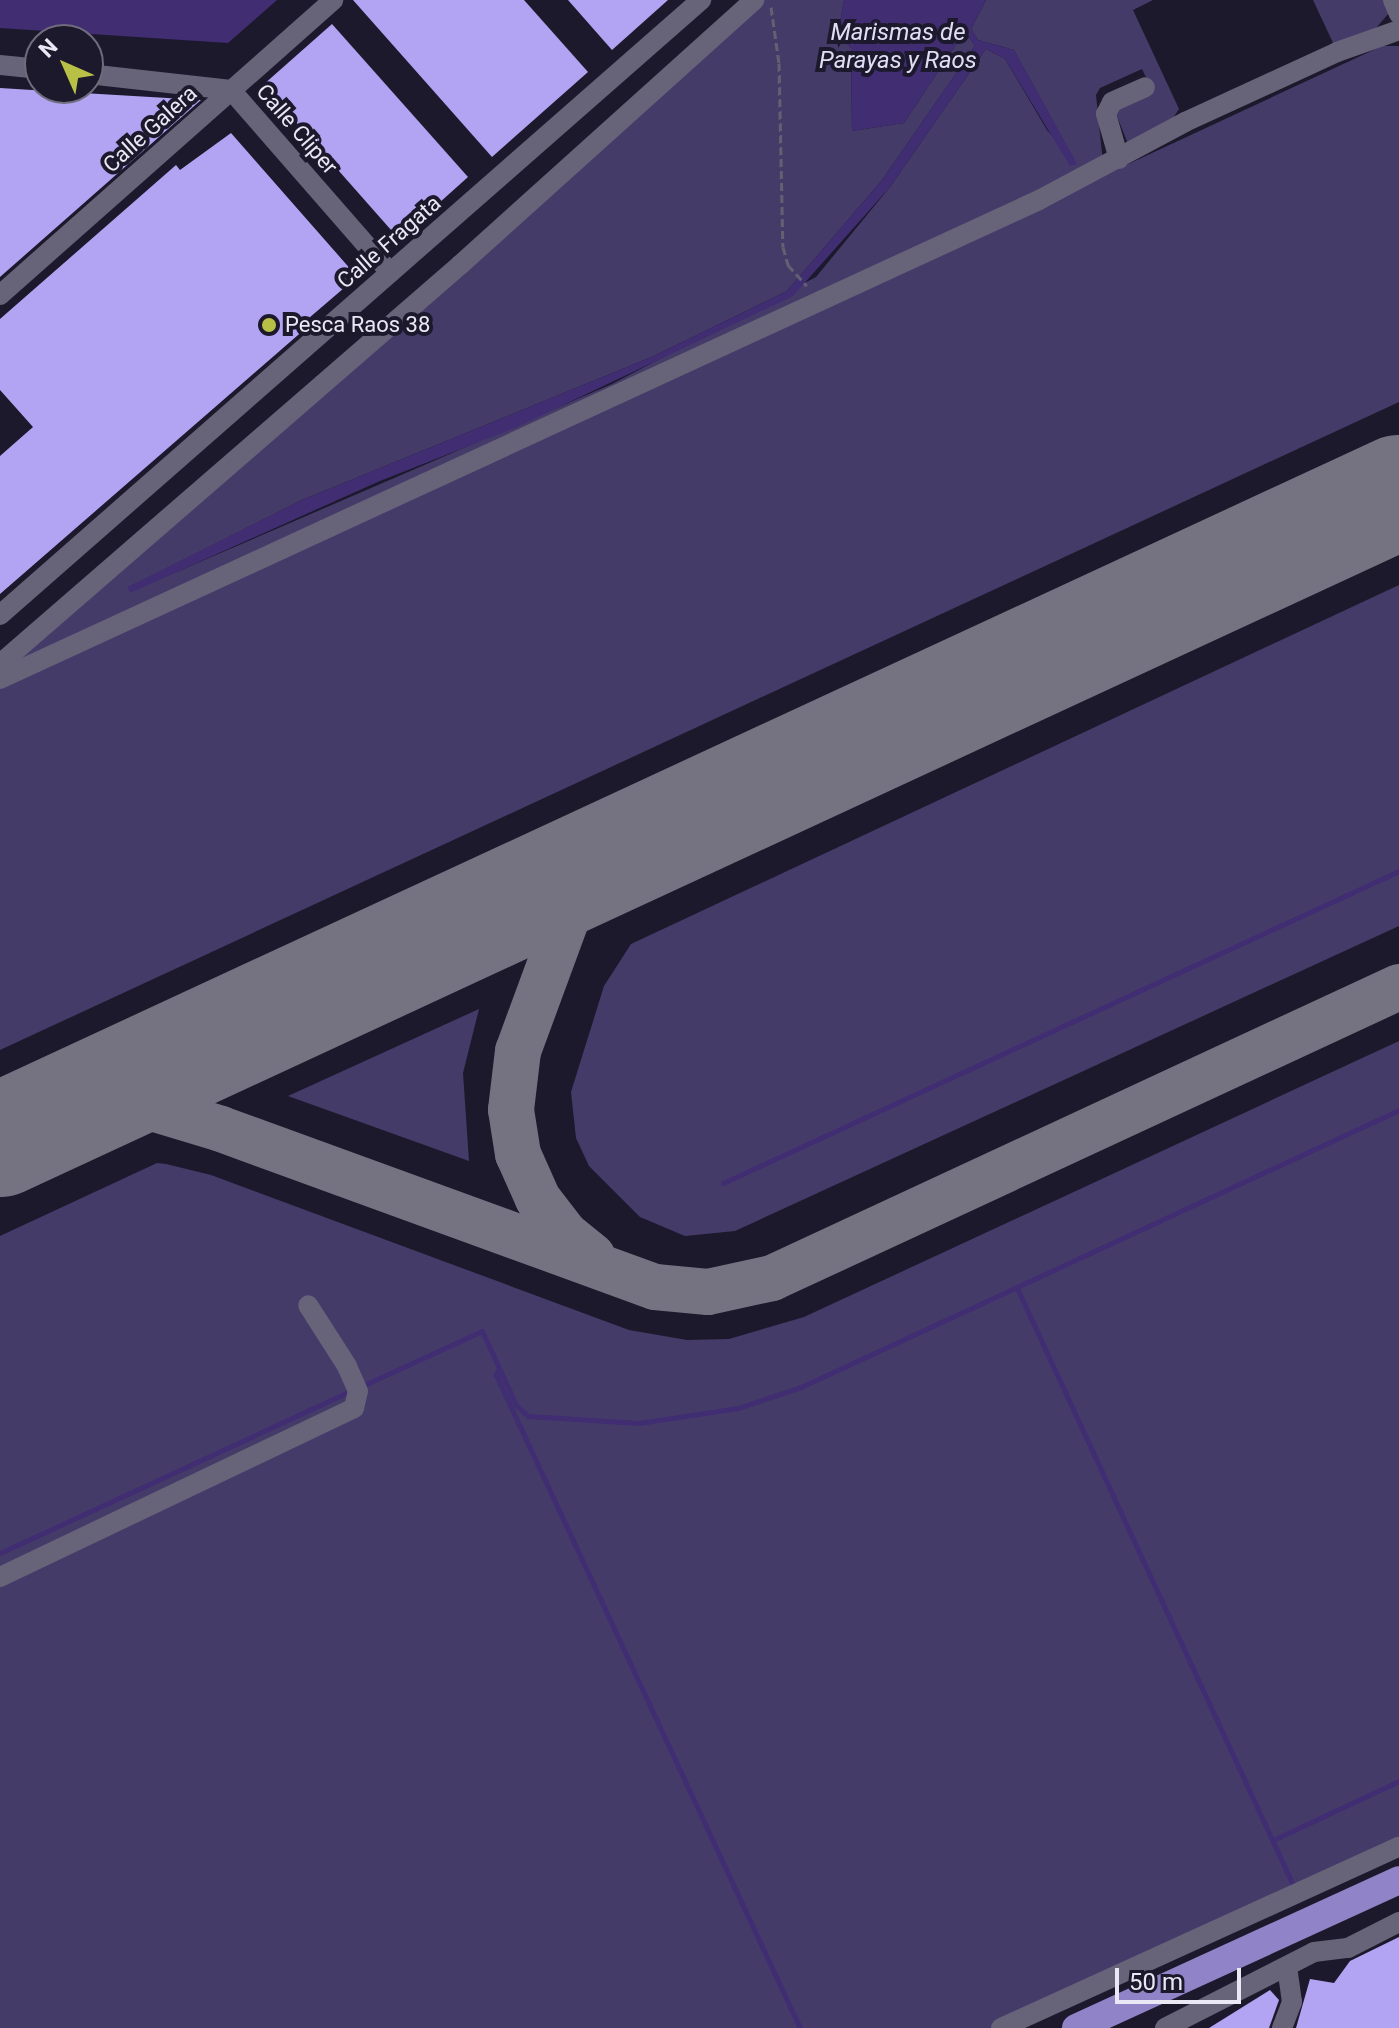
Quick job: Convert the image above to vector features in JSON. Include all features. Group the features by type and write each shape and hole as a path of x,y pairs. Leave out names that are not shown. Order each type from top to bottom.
{"highway":[{"path":"1076,2028 1399,1880"}],"street":[{"name":"Calle Galera","path":"0,295 333,0"},
{"name":"Calle Fragata","path":"0,615 701,0"},
{"path":"0,664 460,265 754,0"},
{"path":"1393,0 1399,14"},
{"path":"0,679 1119,159 1254,90 1399,30"},
{"path":"0,65 24,67"},
{"name":"Calle Cliper","path":"104,76 231,90 390,272"},
{"path":"1119,159 1106,114 1112,102 1145,87"},
{"path":"0,1577 354,1408 358,1391 347,1366 308,1305"},
{"path":"1001,2028 1399,1847"},
{"path":"1165,2028 1325,1948 1348,1948 1399,1922"},
{"path":"1282,2028 1292,2002 1287,1967"}],"path":[{"path":"769,0 779,63 783,247 796,277 809,287"}],"shaded area":[{"path":"760,0 844,0 838,33 851,48 852,131 904,123 965,31 975,46 882,180 787,291 654,356 302,500 129,587 130,592 612,384 816,277 890,187 986,49 1005,59 1047,130 1076,163 1014,50 978,40 971,29 986,0 1153,0 1133,10 1179,109 1169,124 1128,144 1115,111 1153,92 1142,69 1100,88 1096,95 1103,163 0,673"},
{"path":"1313,0 1389,0 1389,13 1376,28 1334,45"},
{"path":"1382,46 1399,46 1399,402 0,1050 0,689"},
{"path":"1399,585 1399,926 735,1231 685,1236 640,1217 589,1166 576,1138 571,1092 604,986 631,944"},
{"path":"479,1009 463,1073 469,1161 288,1096"},
{"path":"1399,1041 1399,1841 990,2028 0,2028 0,1236 157,1163 166,1164 211,1175 629,1330 687,1340 729,1339 804,1317"}],"water":[{"path":"0,0 277,0 228,43 104,35 104,24 24,24 24,30 0,28"},
{"name":"Marismas de Parayas y Raos","path":"844,0 986,0 971,29 978,40 1014,50 1077,164 1070,166 1005,59 986,49 890,187 793,296 517,427 380,481 130,593 128,587 302,500 654,356 787,291 882,180 975,46 965,31 904,123 852,131 851,48 838,33"}],"building":[{"path":"353,0 524,0 588,72 492,157"},
{"path":"568,0 668,0 612,50"},
{"path":"332,24 468,177 399,239 263,85"},
{"path":"0,88 24,90 24,104 104,104 104,94 201,100 0,277"},
{"path":"231,133 353,272 344,288 309,318 313,322 0,594 0,456 33,427 0,390 0,319 176,165 180,170"},
{"path":"1399,1937 1399,2028 1296,2028 1310,1979 1334,1983 1350,1961"},
{"path":"1270,1990 1279,2000 1269,2028 1209,2028"}],"waterway":[{"path":"723,1183 1399,871"},
{"path":"362,1386 482,1331 516,1405 528,1416 639,1423 738,1408 801,1387 1399,1110"},
{"path":"1017,1288 1293,1885"},
{"path":"499,1369 496,1375 800,2028"},
{"path":"0,1553 348,1392"},
{"path":"1273,1840 1399,1781"}],"taxiway":[{"path":"585,869 518,1051 511,1110 518,1154 538,1199 565,1234 592,1256"},
{"path":"102,1093 221,1129 655,1287 708,1292 772,1278 1399,987"}],"runway":[{"path":"0,1140 1399,492"}],"place":[{"name":"Pesca Raos 38","path":"269,325"}]}
